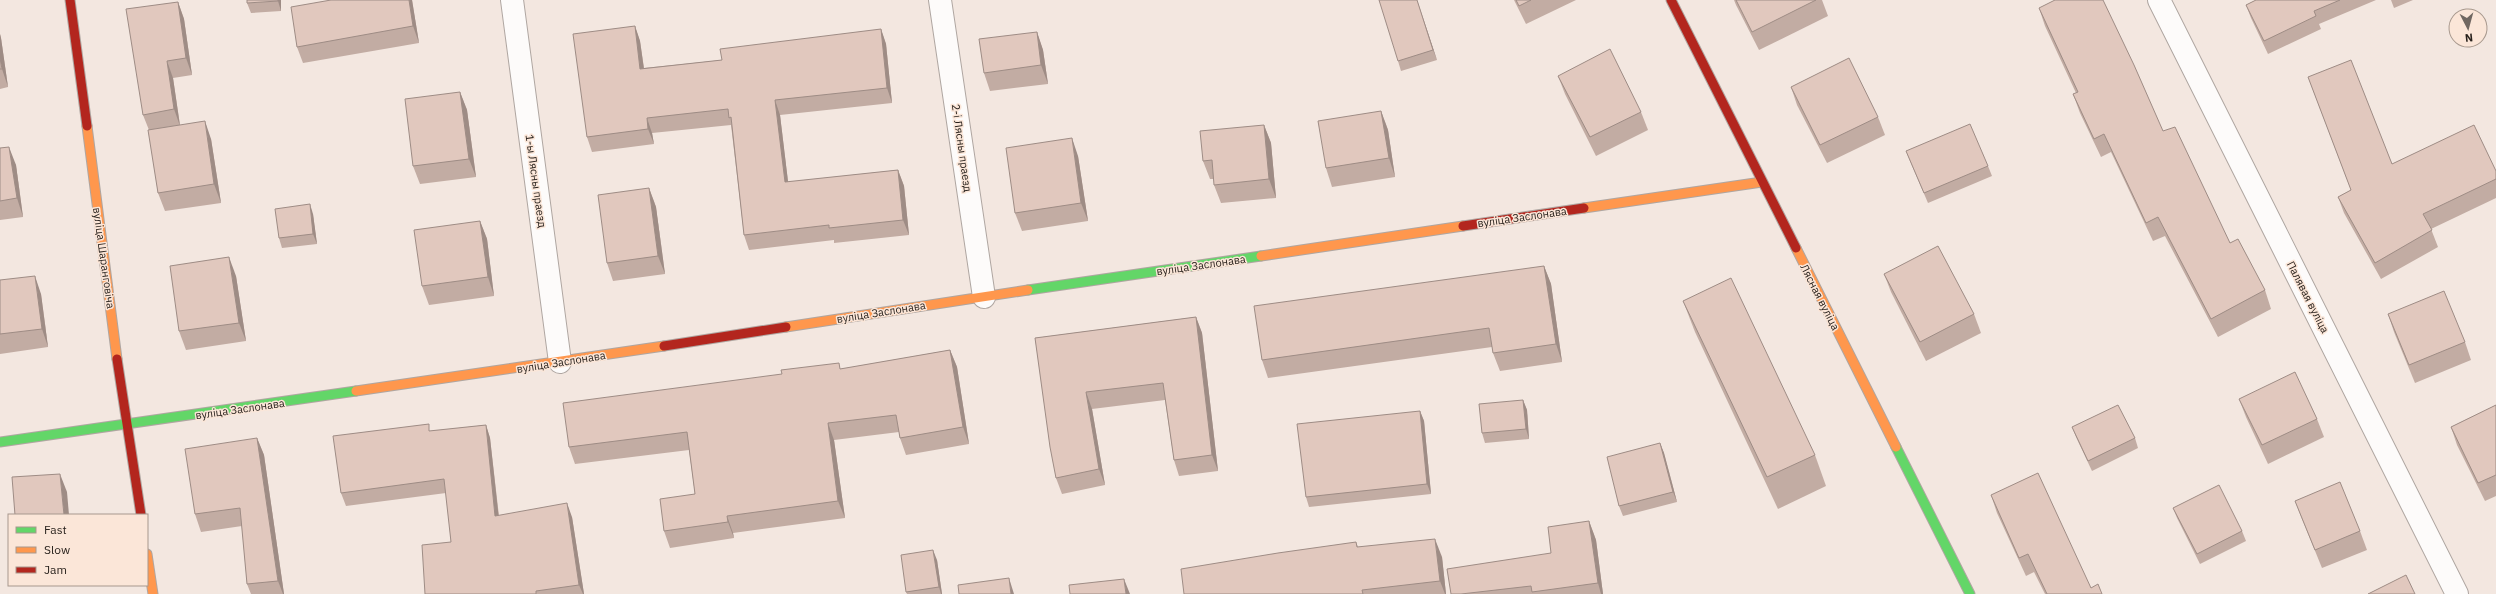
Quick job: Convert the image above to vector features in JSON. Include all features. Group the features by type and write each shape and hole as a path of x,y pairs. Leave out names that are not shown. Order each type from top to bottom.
{"street":[{"name":"вуліца Шаранговіча","path":"70,0 126,425 141,514"},
{"name":"1-ы Лясны праезд","path":"512,0 560,362"},
{"name":"2-і Лясны праезд","path":"940,0 984,297"},
{"name":"Лясная вуліца","path":"1671,0 1970,594"},
{"name":"Палявая вуліца","path":"2159,0 2456,594"},
{"name":"вуліца Заслонава","path":"0,442 560,362 984,297 1762,182"},
{"path":"148,561 153,594"}],"building":[{"path":"247,0 278,0 278,1 247,3"},
{"path":"331,0 409,0 413,26 297,47 291,7"},
{"path":"1379,0 1417,0 1433,50 1398,61"},
{"path":"1516,0 1531,0 1519,6"},
{"path":"1736,0 1816,0 1752,32"},
{"path":"2055,0 2103,0 2163,131 2175,127 2230,243 2238,239 2265,290 2211,319 2158,217 2146,223 2104,134 2094,139 2073,94 2078,92 2039,8"},
{"path":"2256,0 2340,0 2314,11 2316,16 2264,41 2246,5"},
{"path":"178,2 186,58 167,61 174,109 143,115 126,9"},
{"path":"635,26 640,69 722,60 720,49 881,29 887,88 775,100 785,182 898,170 903,220 829,228 829,225 744,235 731,117 729,118 728,109 647,118 648,129 587,137 573,34"},
{"path":"1037,32 1041,65 984,73 979,39"},
{"path":"1610,49 1641,112 1590,137 1558,76"},
{"path":"0,58 2,69 0,69"},
{"path":"1849,58 1878,117 1820,145 1791,87"},
{"path":"2351,60 2392,164 2474,125 2496,171 2496,179 2423,214 2432,230 2375,263 2338,197 2351,190 2308,77"},
{"path":"460,92 469,159 413,166 405,99"},
{"path":"1381,111 1389,158 1326,168 1318,121"},
{"path":"205,121 214,184 158,193 148,130"},
{"path":"1970,124 1988,166 1924,193 1906,151"},
{"path":"1264,125 1269,179 1214,185 1212,160 1203,161 1200,131"},
{"path":"1072,138 1081,203 1015,213 1006,148"},
{"path":"9,147 17,198 0,201 0,148"},
{"path":"649,188 658,256 607,263 598,195"},
{"path":"310,204 313,234 279,238 275,209"},
{"path":"480,221 488,277 422,286 414,230"},
{"path":"1938,246 1974,314 1920,342 1884,274"},
{"path":"229,257 239,323 179,331 170,266"},
{"path":"1544,266 1556,344 1493,353 1489,328 1262,360 1254,306"},
{"path":"35,276 42,329 0,334 0,280"},
{"path":"1731,278 1815,455 1767,477 1683,301"},
{"path":"2444,291 2465,342 2409,365 2388,314"},
{"path":"1196,317 1212,455 1174,460 1163,383 1086,392 1099,469 1056,478 1050,447 1035,338"},
{"path":"950,350 963,427 900,438 896,415 828,423 838,501 727,516 728,522 664,531 660,499 695,494 687,432 569,447 563,403 782,374 781,370 839,363 840,369"},
{"path":"2295,372 2317,419 2262,445 2239,399"},
{"path":"1523,400 1526,429 1482,433 1479,404"},
{"path":"2118,405 2135,438 2088,461 2072,427"},
{"path":"2496,405 2496,475 2478,483 2451,427"},
{"path":"1420,411 1427,484 1306,497 1297,424"},
{"path":"429,424 429,431 486,425 495,516 567,503 579,585 536,591 536,594 425,594 422,545 451,542 444,479 341,493 333,436"},
{"path":"257,438 278,581 247,584 240,508 195,514 185,449"},
{"path":"1660,443 1673,492 1619,506 1607,457"},
{"path":"2038,473 2091,588 2098,584 2102,594 2047,594 2028,554 2019,558 1991,495"},
{"path":"60,474 64,514 15,514 12,477"},
{"path":"2340,482 2360,531 2315,550 2295,501"},
{"path":"2219,485 2242,531 2197,554 2173,508"},
{"path":"1589,521 1598,583 1532,592 1531,586 1451,594 1447,569 1551,553 1548,527"},
{"path":"1435,539 1440,581 1362,590 1363,594 1184,594 1181,569 1356,542 1357,547"},
{"path":"933,550 939,587 906,592 901,555"},
{"path":"2406,575 2415,594 2368,594"},
{"path":"1009,578 1011,594 959,594 958,585"},
{"path":"1124,579 1126,594 1070,594 1069,585"}],"traffic: fast":[{"path":"1028,290 1261,256"},
{"path":"0,442 356,391"},
{"path":"1896,447 1970,594"}],"traffic: slow":[{"path":"87,126 117,359"},
{"path":"1584,208 1762,182"},
{"path":"1261,256 1463,226"},
{"path":"1796,248 1896,447"},
{"path":"786,327 1028,290"},
{"path":"356,391 664,346"},
{"path":"148,561 153,594"}],"traffic: jam":[{"path":"70,0 87,126"},
{"path":"1671,0 1796,248"},
{"path":"1463,226 1584,208"},
{"path":"664,346 786,327"},
{"path":"117,359 141,514"}]}
